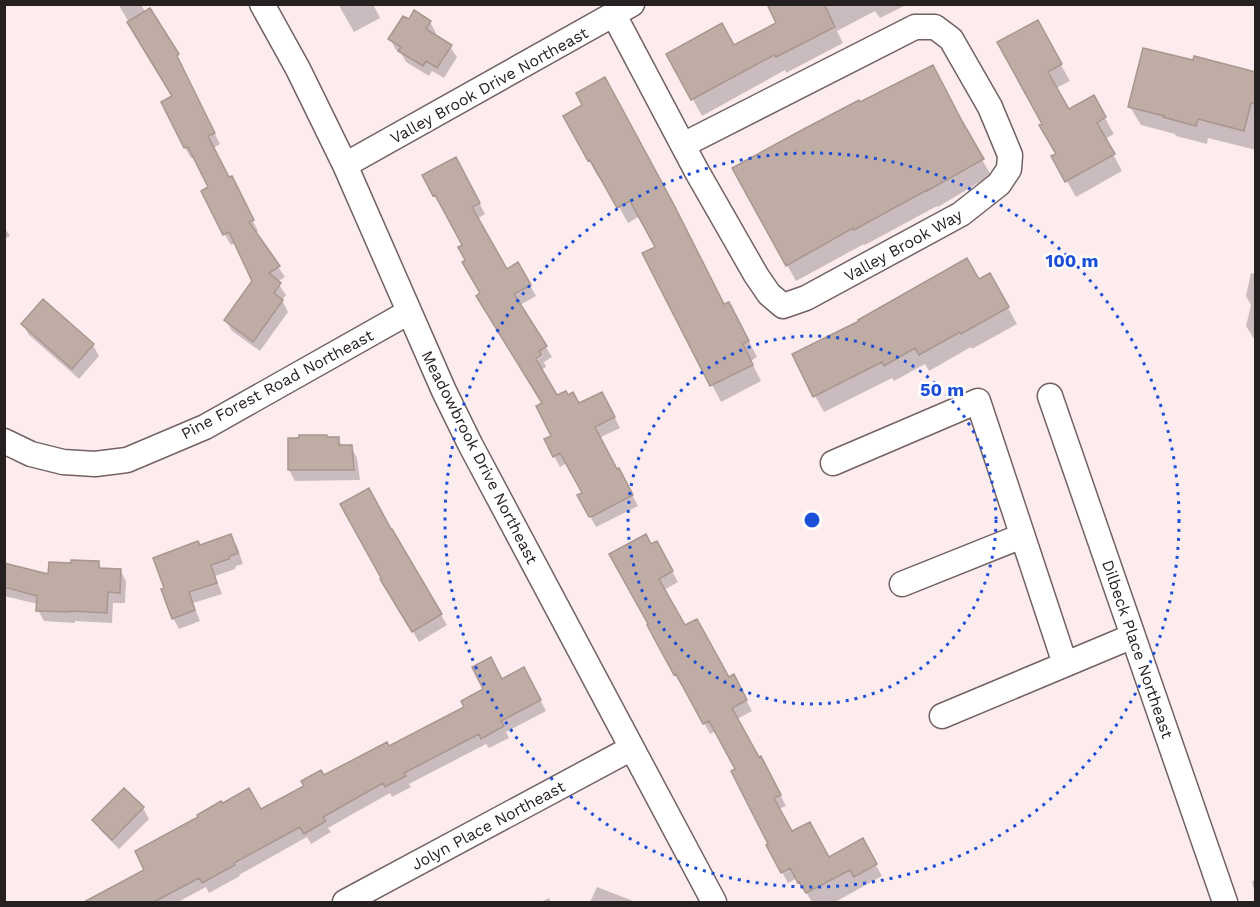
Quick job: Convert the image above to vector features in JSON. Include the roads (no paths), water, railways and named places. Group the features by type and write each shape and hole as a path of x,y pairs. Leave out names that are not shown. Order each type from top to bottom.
{"street":[{"name":"Meadowbrook Drive Northeast","path":"262,4 298,69 345,165 444,391 470,444 714,903"},
{"name":"Valley Brook Drive Northeast","path":"345,165 623,10"},
{"name":"Valley Brook Way","path":"623,10 683,145 756,275 769,294 783,306 806,298 961,214 999,184 1009,169 1011,155 990,107 951,39 935,27 915,27 683,145"},
{"name":"Pine Forest Road Northeast","path":"4,441 31,454 63,462 95,464 128,460 205,427 409,312"},
{"name":"Dilbeck Place Northeast","path":"1050,396 1225,903"},
{"path":"833,463 978,401 1065,664"},
{"path":"902,584 1022,536"},
{"path":"942,716 1133,636"},
{"name":"Jolyn Place Northeast","path":"345,903 632,748"}]}
